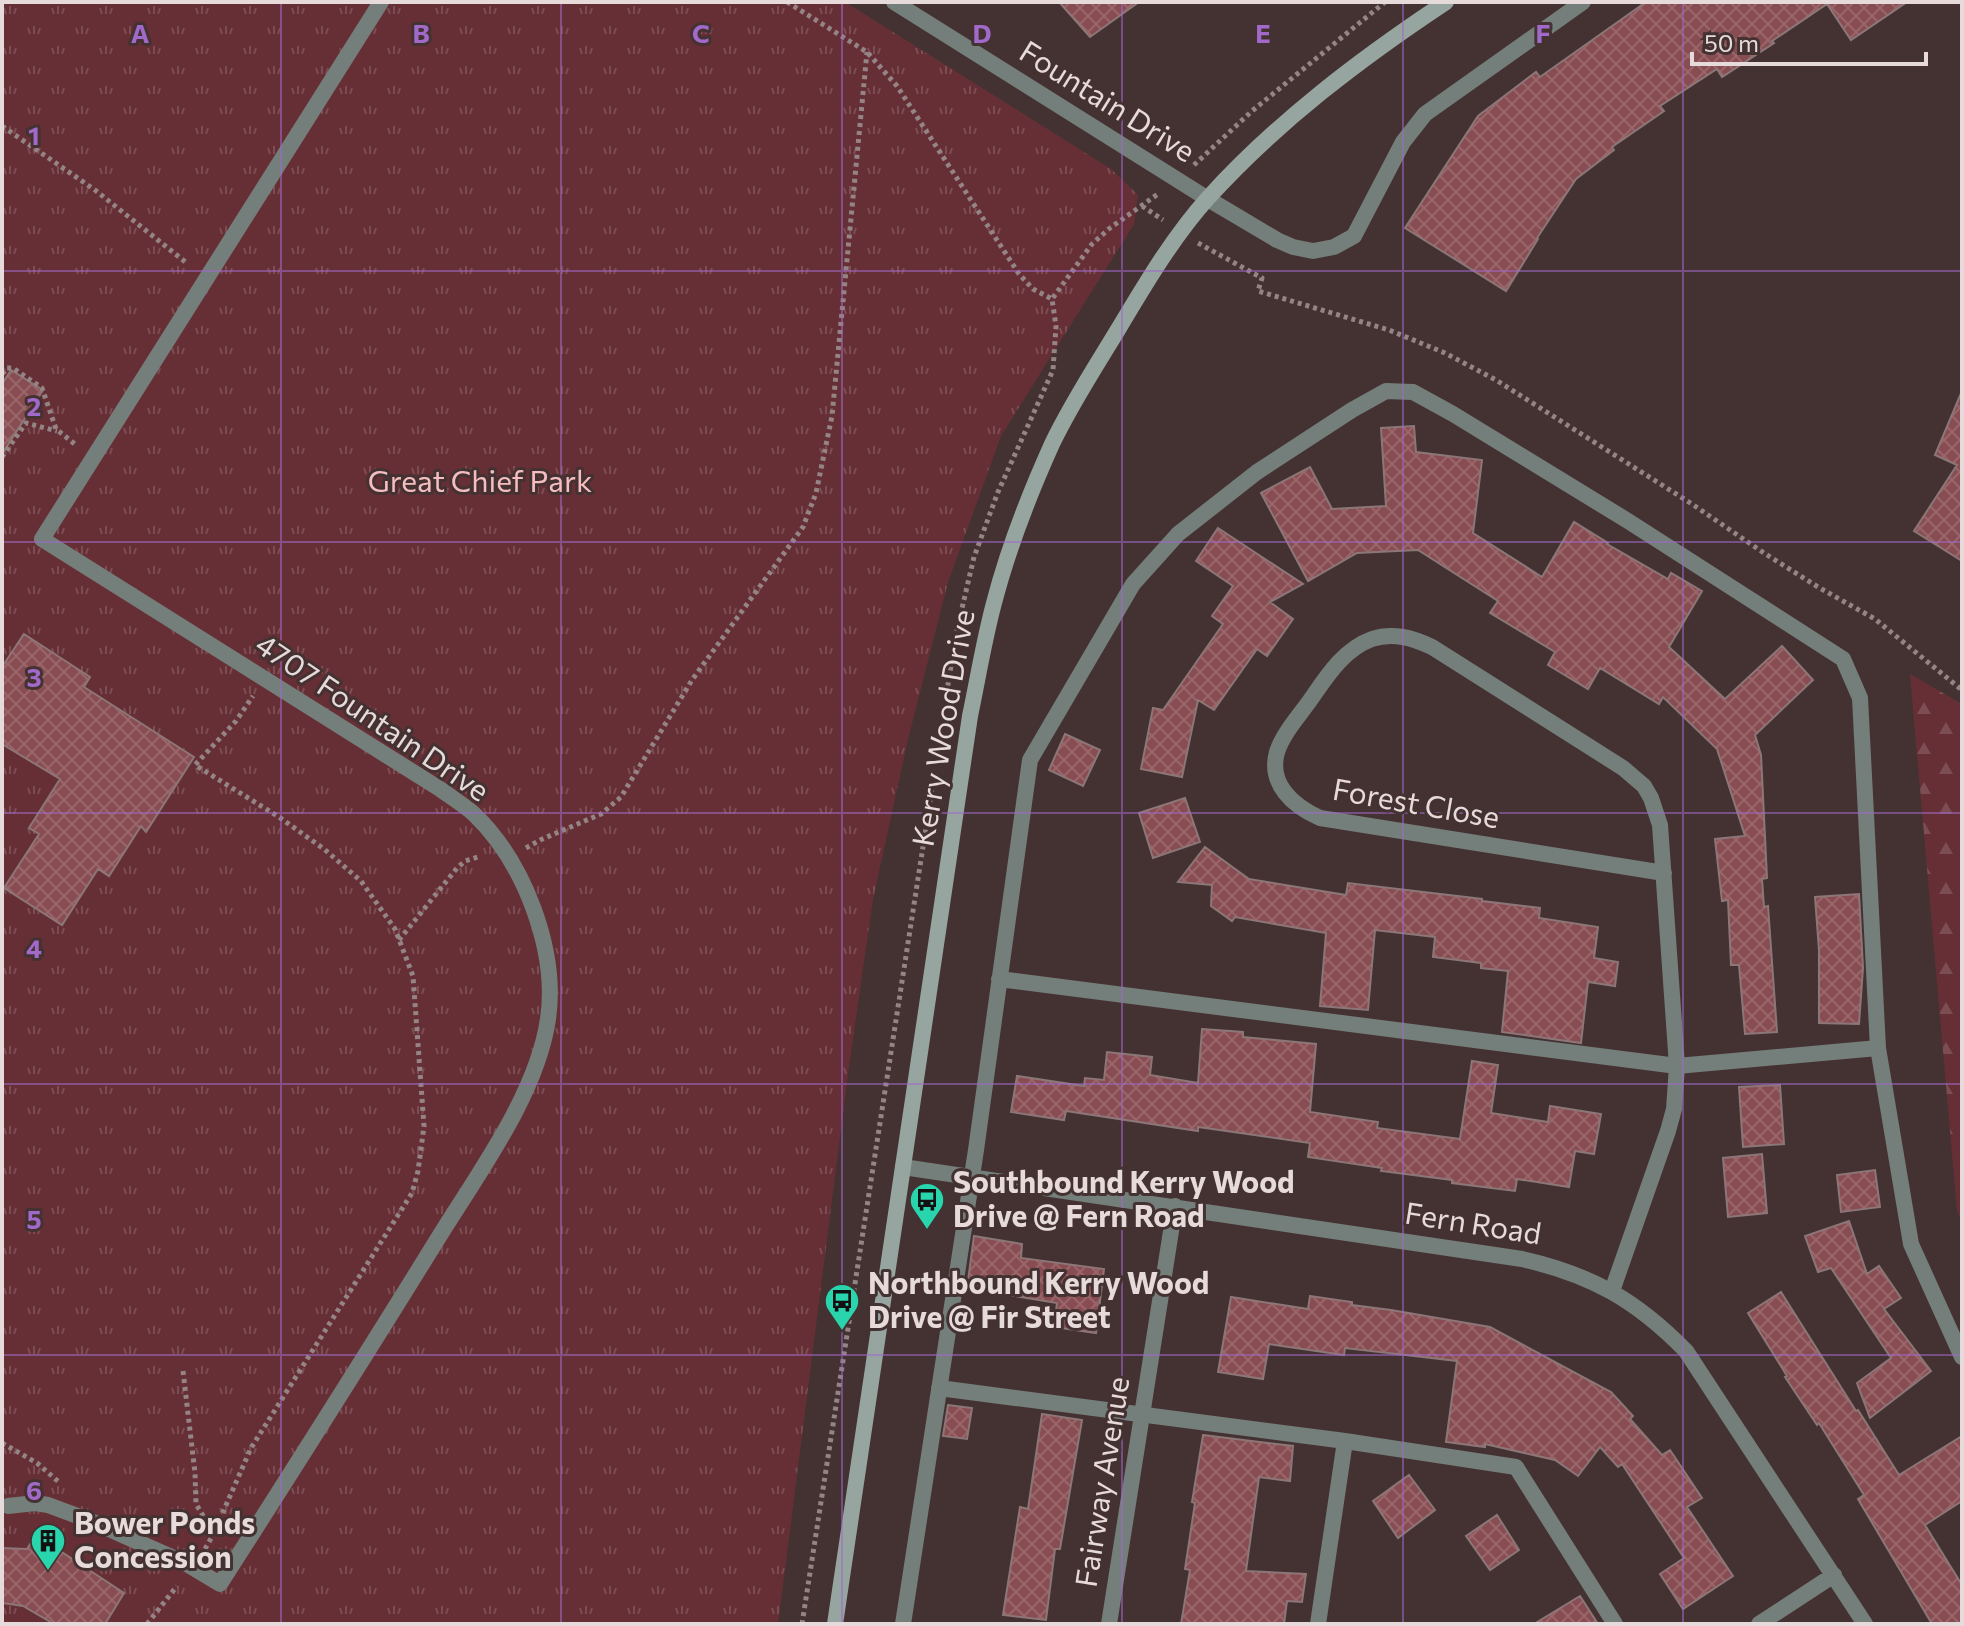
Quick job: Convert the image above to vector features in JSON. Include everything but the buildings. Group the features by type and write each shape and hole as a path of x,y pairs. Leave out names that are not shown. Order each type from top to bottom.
{"street":[{"name":"4707 Fountain Drive","path":"8,1506 48,1505 192,1567 220,1584 498,1141 527,1086 543,1040 548,1018 549,988 545,951 536,914 521,878 485,826 440,789 42,539 381,2"},
{"name":"Fountain Drive","path":"894,2 1208,199 1293,247 1313,251 1334,247 1354,236 1403,142 1425,114 1583,2"},
{"name":"Kerry Wood Drive","path":"835,1624 970,716 994,601 1024,509 1054,441 1136,300 1180,232 1258,147 1305,106 1360,62 1446,2"},
{"path":"903,1624 972,1177 1030,760 1133,584 1178,534 1257,472 1386,391 1413,392 1453,414 1628,521 1843,659 1860,698 1878,1048 1911,1244 1962,1357"},
{"name":"Forest Close","path":"1612,1291 1668,1131 1674,1109 1677,1066 1664,873 1660,825 1644,786 1432,647 1402,637 1372,639 1356,647 1329,673 1278,749 1275,765 1282,789 1305,812 1320,818 1664,873"},
{"path":"999,979 1677,1066 1878,1048"},
{"name":"Fern Road","path":"903,1167 1522,1259 1579,1275 1612,1291 1651,1319 1686,1351 1865,1624"},
{"name":"Fairway Avenue","path":"1109,1624 1175,1206"},
{"path":"939,1388 1345,1441 1516,1467 1615,1624"},
{"path":"1318,1624 1345,1441"},
{"path":"1759,1624 1834,1575"}],"path":[{"path":"787,2 867,52 897,86 1009,260 1033,289 1052,299 1092,244 1142,206"},
{"path":"1202,158 1252,111 1385,2"},
{"path":"399,940 465,861 527,847 601,814 621,797 692,680 803,527 816,493 832,416 867,52"},
{"path":"2,126 95,190 189,265 210,276"},
{"path":"1212,251 1262,278 1258,291 1389,330 1445,353 1496,380 1764,553 1875,619 1962,690"},
{"path":"2,374 7,368 13,368 40,385 58,432"},
{"path":"2,457 26,423 58,432 93,457"},
{"path":"147,1624 206,1547 251,1448 412,1193 423,1145 413,976 395,929 372,894 346,867 302,832 195,765 236,721 264,678"},
{"path":"183,1371 196,1504 205,1519 216,1528"}],"green space":[{"name":"Great Chief Park","path":"2,2 845,2 1111,169 1138,195 1134,224 1001,436 948,582 908,739 873,899 778,1624 2,1624"},
{"path":"1910,674 1962,704 1962,1223 1957,1210"}],"place":[{"name":"Southbound Kerry Wood Drive @ Fern Road","path":"927,1231"},
{"name":"Northbound Kerry Wood Drive @ Fir Street","path":"842,1332"},
{"name":"Bower Ponds Concession","path":"48,1572"}]}
